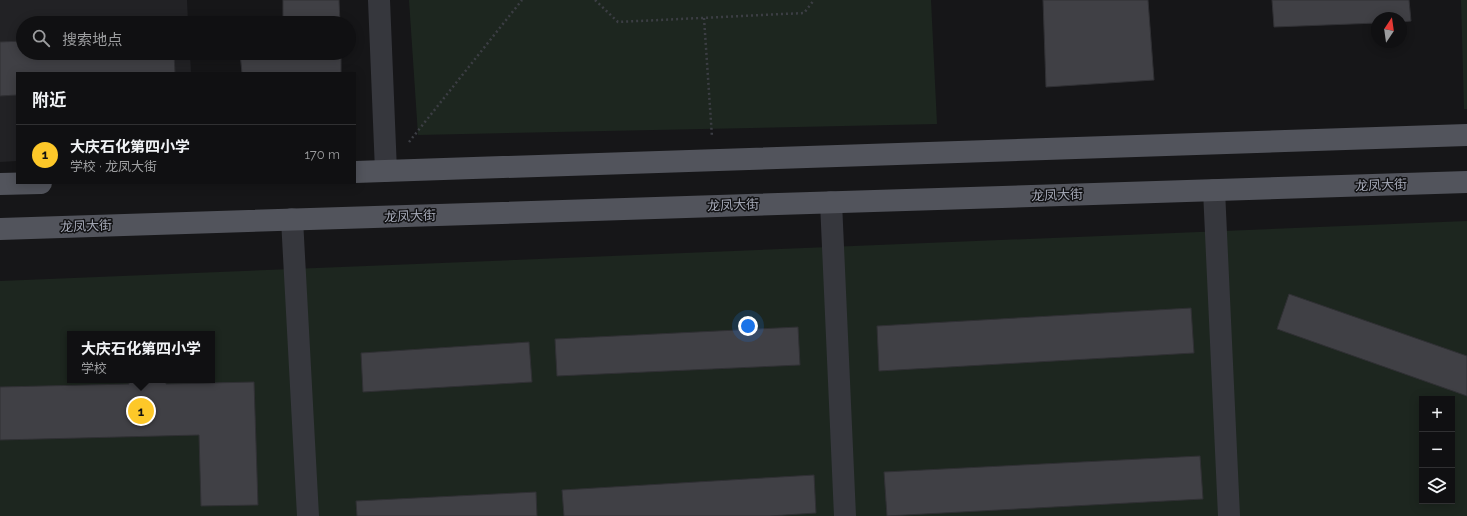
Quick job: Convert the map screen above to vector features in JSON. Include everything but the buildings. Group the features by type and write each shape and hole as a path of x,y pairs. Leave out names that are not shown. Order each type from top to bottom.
{"main road":[{"path":"356,172 1467,135"},
{"name":"龙凤大街","path":"0,229 1467,182"},
{"path":"0,184 16,184"}],"street":[{"path":"379,0 386,171"},
{"path":"1214,190 1229,516"},
{"path":"831,202 845,516"},
{"path":"292,220 308,516"}],"path":[{"path":"386,171 522,0"},
{"path":"595,0 618,22 804,13 814,0"},
{"path":"704,18 714,160"}],"shaded area":[{"path":"0,0 187,0 188,16 16,16 16,60 190,60 191,72 16,72 16,161 0,162"},
{"path":"409,0 931,0 937,124 418,135"},
{"path":"1461,0 1467,0 1467,109 1464,109"},
{"path":"1467,221 1467,516 0,516 0,281"}],"place":[{"name":"大庆石化第四小学","path":"141,411"}]}
